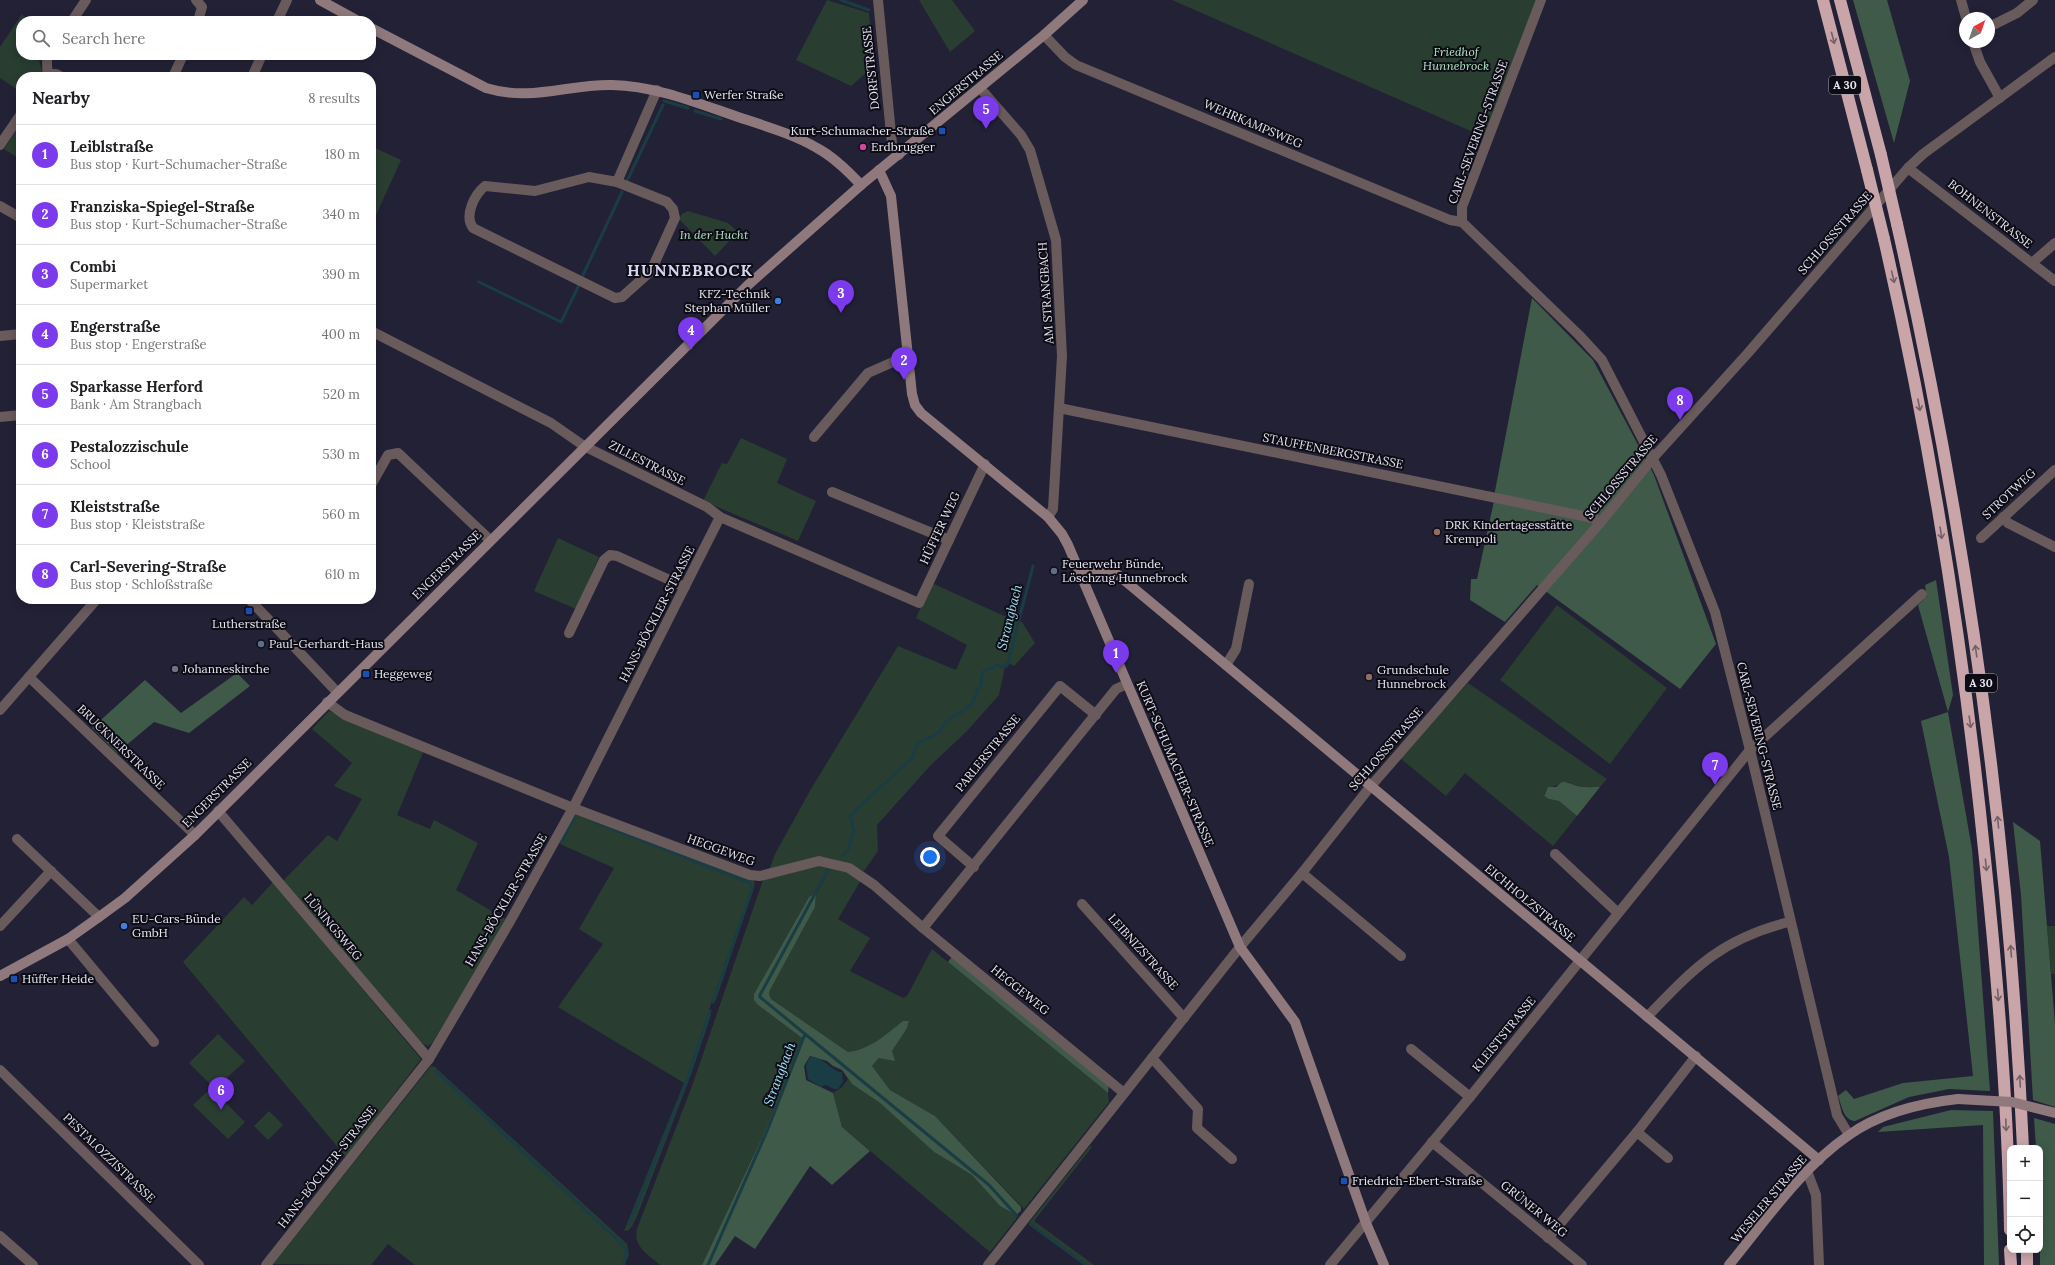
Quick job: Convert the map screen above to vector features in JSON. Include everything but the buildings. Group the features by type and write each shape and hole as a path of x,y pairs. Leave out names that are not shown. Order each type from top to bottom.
{"highway":[{"name":"A 30","path":"1823,0 1868,170 1899,306 1930,462 1956,618 1977,775 1994,943 2004,1079 2009,1217"},
{"name":"A 30","path":"1840,0 1881,155 1897,224 1945,454 1972,615 1993,772 2010,941 2023,1145"},
{"path":"2010,1253 2011,1265"},
{"path":"2027,1253 2027,1265"}],"street":[{"path":"75,16 86,0"},
{"path":"196,0 202,7 199,16"},
{"path":"279,16 287,0"},
{"path":"320,0 349,16"},
{"name":"DORFSTRASSE","path":"878,0 892,144 899,155"},
{"name":"ENGERSTRASSE","path":"0,976 68,939 99,917 125,898 195,835 584,446 748,285 861,185 980,88 1083,0"},
{"name":"CARL-SEVERING-STRASSE","path":"1542,0 1462,207 1462,222 1593,349 1602,360 1653,458 1715,612 1750,750 1789,922 1837,1115 1849,1135"},
{"path":"1961,0 1964,12"},
{"path":"1995,24 2017,13 2032,0"},
{"path":"376,31 486,88 502,93 519,95 611,85 657,90 797,137 819,148 840,164 861,185"},
{"name":"WEHRKAMPSWEG","path":"1044,34 1065,58 1076,65 1450,220 1462,222"},
{"path":"1975,48 1980,62 2000,98"},
{"name":"SCHLOSSSTRASSE","path":"1240,947 1302,873 1370,786 1600,523 1653,458 1748,353 1908,168 1923,154 2055,56"},
{"path":"46,60 47,72"},
{"path":"175,72 180,60"},
{"path":"254,72 260,60"},
{"name":"AM STRANGBACH","path":"980,88 1021,135 1030,150 1056,240 1062,356 1053,509 1048,517"},
{"path":"617,182 657,90"},
{"path":"0,145 16,121"},
{"name":"BOHNENSTRASSE","path":"1908,168 2055,281"},
{"name":"KURT-SCHUMACHER-STRASSE","path":"879,170 891,196 912,394 915,405 921,413 1048,517 1062,534 1080,572 1240,947 1295,1022 1366,1222 1384,1265"},
{"path":"589,177 617,182 667,202 674,209 675,218 651,270 622,297 615,298 473,228 469,223 469,215 480,190 485,186 535,191 589,177"},
{"path":"0,206 16,215"},
{"path":"2032,263 2055,243"},
{"path":"0,336 16,334"},
{"name":"ZILLESTRASSE","path":"376,334 551,423 584,446 707,507 720,517 919,603"},
{"path":"814,437 868,373 902,358 909,359"},
{"name":"STAUFFENBERGSTRASSE","path":"1059,408 1491,496 1593,518 1600,523"},
{"path":"0,417 16,415"},
{"path":"376,476 388,455 398,453 490,540"},
{"name":"HÜFFER WEG","path":"919,603 985,464"},
{"name":"STROTWEG","path":"1981,538 2055,470"},
{"path":"832,492 949,540"},
{"name":"HANS-BÖCKLER-STRASSE","path":"266,1265 429,1059 509,923 573,808 720,517"},
{"path":"2003,517 2008,523 2055,547"},
{"path":"569,632 604,560 610,555 617,556 685,587"},
{"name":"EICHHOLZSTRASSE","path":"1080,572 1098,568 1108,570 1118,575 1819,1160"},
{"path":"1226,665 1236,649 1249,584"},
{"name":"KLEISTSTRASSE","path":"1330,1265 1470,1097 1579,960 1750,750 1922,594"},
{"path":"0,710 93,604"},
{"path":"254,604 337,692"},
{"name":"BRUCKNERSTRASSE","path":"29,677 195,835"},
{"path":"923,928 974,867 1116,689 1127,684"},
{"name":"PARLERSTRASSE","path":"974,867 938,836 1060,686 1096,714"},
{"name":"HEGGEWEG","path":"327,702 345,715 573,808 750,875 760,876 819,860 849,868 874,885 923,928 1124,1093"},
{"name":"LÜNINGSWEG","path":"218,811 429,1059"},
{"path":"17,839 99,917"},
{"path":"1555,854 1618,913"},
{"path":"0,926 51,871"},
{"path":"1302,873 1401,956"},
{"name":"LEIBNIZSTRASSE","path":"1082,904 1184,1018"},
{"path":"1647,1017 1702,962 1722,948 1743,937 1789,922"},
{"path":"68,939 154,1042"},
{"path":"988,1265 1240,947"},
{"path":"1411,1049 1470,1097"},
{"path":"1548,1238 1637,1132 1696,1056"},
{"path":"1152,1058 1198,1109 1197,1128 1232,1159"},
{"name":"PESTALOZZISTRASSE","path":"0,1070 199,1265"},
{"name":"WESELER STRASSE","path":"1730,1265 1807,1171 1849,1135 1870,1123 1897,1112 1933,1102 1958,1099 2012,1102 2055,1113"},
{"path":"1637,1132 1668,1158"},
{"name":"GRÜNER WEG","path":"1432,1142 1582,1265"},
{"path":"1807,1171 1816,1195 1819,1265"},
{"path":"0,1236 33,1265"}],"green space":[{"path":"827,0 869,13 874,66 851,86 796,60"},
{"path":"919,0 952,0 975,31 950,52"},
{"name":"Friedhof Hunnebrock","path":"1172,0 1544,0 1489,139"},
{"path":"16,23 16,60 39,60 42,71 16,72 16,89 0,78 0,47"},
{"path":"16,131 16,157 4,149"},
{"path":"376,148 401,160 376,215"},
{"name":"In der Hucht","path":"688,211 728,223 738,232 715,256 679,219 682,214"},
{"path":"741,438 787,459 777,483 816,501 798,541 703,501 722,463 727,464"},
{"path":"558,538 599,557 576,609 534,591"},
{"path":"932,583 1015,621 1022,622 1035,643 1014,666 1006,662 999,695 967,731 930,766 877,825 878,851 864,871 833,859 819,857 769,870 775,854 811,789 898,646 956,670 967,645 916,618"},
{"path":"1557,605 1667,688 1610,764 1500,680"},
{"path":"1468,683 1607,779 1600,787 1580,786 1568,782 1553,786 1545,792 1544,796 1549,799 1559,801 1577,816 1553,846 1465,773 1446,796 1400,758"},
{"path":"329,711 424,750 397,815 430,829 434,820 478,843 456,890 507,920 432,1043 428,1046 422,1043 283,881 328,835 337,841 362,799 334,786 352,763 312,729"},
{"path":"575,814 753,879 755,884 716,1000 712,1001 709,1010 711,1015 692,1072 637,1216 631,1228 627,1231 624,1231 684,1083 558,1007 603,944 579,929 614,868 560,844"},
{"path":"831,863 861,880 838,919 870,938 850,971 903,998 907,996 932,949 1108,1093 1109,1102 1024,1209 935,1116 890,1090 872,1066 879,1058 892,1051 909,1023 903,1021 884,1037 871,1045 848,1052 771,999 769,994 770,990 815,907 816,895 831,867 828,867 814,894 809,897 754,994 758,1005 802,1038 765,1131 702,1265 660,1265 642,1250 637,1241 637,1229 692,1086 763,880 765,878"},
{"path":"273,882 421,1059 346,1157 183,962 244,897 252,905"},
{"path":"2047,926 2055,926 2055,974 2051,974"},
{"path":"218,1034 245,1061 215,1089 189,1063"},
{"path":"431,1066 435,1067 627,1244 629,1254 625,1265 415,1265 388,1244 371,1265 273,1264"},
{"path":"848,1079 852,1084 880,1103 934,1152 972,1175 1000,1206 1016,1215 1016,1219 990,1252 842,1127 833,1093 842,1087"},
{"path":"211,1088 245,1122 228,1139 193,1105"},
{"path":"269,1111 283,1125 268,1140 254,1126"},
{"path":"1090,1146 1092,1147 1034,1221 1094,1265 1084,1265 1029,1223"}],"shaded area":[{"path":"1853,0 1887,0 1910,81 1894,143"},
{"path":"1532,298 1593,360 1654,475 1716,644 1680,689 1537,585 1505,622 1470,600 1471,579 1477,579 1494,501"},
{"path":"1936,580 1953,695 1948,712 1918,605 1927,596 1925,585"},
{"path":"237,673 250,686 189,733 154,722 117,753 92,728 145,680 181,713"},
{"path":"1948,712 1972,849 1990,1091 1949,1089 1909,1097 1855,1121 1851,1120 1845,1115 1838,1096 1846,1090 1854,1099 1903,1083 1973,1076 1949,857 1921,721"},
{"path":"1562,782 1567,782 1580,787 1600,787 1577,816 1559,801 1549,799 1544,796 1548,787 1556,787"},
{"path":"2013,822 2040,841 2055,1024 2055,1107 2033,1100 2021,895"},
{"path":"814,894 816,895 815,907 770,990 769,994 771,999 848,1052 871,1045 903,1021 909,1021 907,1028 892,1051 895,1061 879,1058 872,1066 890,1090 935,1116 1021,1207 1021,1211 1016,1215 1000,1206 972,1175 934,1152 880,1103 852,1084 842,1070 833,1066 827,1061 810,1056 804,1066 806,1080 833,1093 842,1127 870,1151 832,1185 810,1166 755,1249 735,1236 715,1265 702,1265 765,1131 802,1038 758,1005 754,1000 754,994 809,897"},
{"path":"953,955 1109,1084 1108,1093 948,962"},
{"path":"810,1057 815,1057 823,1061 834,1070 842,1072 843,1082 838,1089 834,1089 826,1085 821,1087 808,1079 806,1065"},
{"path":"1951,1110 1993,1111 1999,1265 1984,1265 1983,1125 1878,1132 1883,1127"},
{"path":"2034,1118 2055,1124 2055,1265 2040,1265 2040,1253 2043,1253 2043,1145 2036,1145"}],"waterway":[{"path":"841,0 869,10"},
{"path":"664,101 688,108"},
{"path":"627,181 663,105"},
{"path":"695,111 721,119"},
{"path":"583,275 622,192"},
{"path":"479,282 561,322 579,285"},
{"name":"Strangbach","path":"843,855 848,850 854,830 850,817 912,758 917,744 940,732 945,722 973,703 977,689 981,686 982,674 984,671 989,668 993,668 996,665 1001,667 1007,666 1033,566"},
{"path":"561,842 574,818"},
{"path":"590,820 750,883 752,890 713,1002"},
{"name":"Strangbach","path":"708,1265 767,1131 805,1034 760,997 760,995 829,868"},
{"path":"629,1225 687,1080 710,1011"},
{"path":"805,1034 989,1185 1017,1216"},
{"path":"436,1071 622,1244 627,1252 623,1265"},
{"path":"1030,1224 1086,1265"}],"place":[{"name":"Werfer Straße","path":"696,95"},
{"name":"Sparkasse Herford","path":"986,129"},
{"name":"Kurt-Schumacher-Straße","path":"942,131"},
{"name":"Erdbrugger","path":"863,147"},
{"name":"KFZ-Technik Stephan Müller","path":"778,301"},
{"name":"Combi","path":"841,313"},
{"name":"Engerstraße","path":"691,350"},
{"name":"Franziska-Spiegel-Straße","path":"904,380"},
{"name":"Carl-Severing-Straße","path":"1680,420"},
{"name":"DRK Kindertagesstätte Krempoli","path":"1437,532"},
{"name":"Feuerwehr Bünde, Löschzug Hunnebrock","path":"1054,571"},
{"name":"Lutherstraße","path":"249,611"},
{"name":"Paul-Gerhardt-Haus","path":"261,644"},
{"name":"Johanneskirche","path":"175,669"},
{"name":"Leiblstraße","path":"1116,673"},
{"name":"Heggeweg","path":"366,674"},
{"name":"Grundschule Hunnebrock","path":"1369,677"},
{"name":"Kleiststraße","path":"1715,785"},
{"name":"EU-Cars-Bünde GmbH","path":"124,926"},
{"name":"Hüffer Heide","path":"14,979"},
{"name":"Pestalozzischule","path":"221,1110"},
{"name":"Friedrich-Ebert-Straße","path":"1344,1181"}],"district":[{"name":"HUNNEBROCK","path":"690,270"}]}
